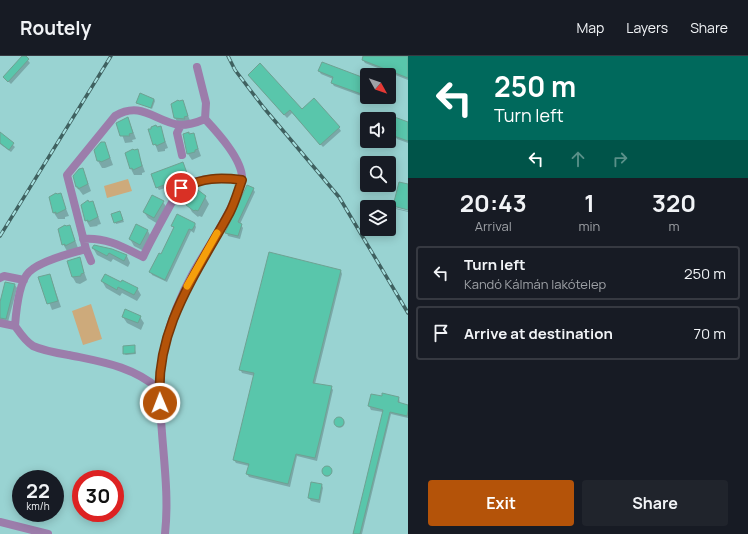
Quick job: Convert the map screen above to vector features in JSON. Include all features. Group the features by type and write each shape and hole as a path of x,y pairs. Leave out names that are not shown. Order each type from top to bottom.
{"street":[{"path":"165,534 164,459 159,389 165,344 174,312 193,273 231,210 242,180 241,170 227,146 205,119 206,103 197,67"},
{"path":"91,261 83,239 67,175 115,116 122,111 133,109 181,125 205,119"},
{"path":"181,125 177,133 182,155"},
{"path":"83,239 96,238 112,242 143,256 181,188 200,180 223,178 242,180"},
{"path":"86,249 60,256 29,272 24,280 17,304 15,326 25,340 32,345 55,353 130,370 146,378 159,389"},
{"path":"0,278 4,276 24,280"},
{"path":"0,323 15,326"},
{"path":"0,522 48,534"}],"shaded area":[{"path":"128,179 132,191 107,198 104,186"},
{"path":"91,304 102,339 83,345 72,311"}],"building":[{"path":"22,56 26,56 29,59 8,82 3,77"},
{"path":"363,56 408,56 408,78 396,73 396,68 382,68 362,60"},
{"path":"322,62 360,76 360,93 331,83 333,77 318,71"},
{"path":"260,63 302,109 314,98 340,127 320,145 290,110 284,115 248,75"},
{"path":"140,93 154,99 151,108 136,103"},
{"path":"178,100 183,100 188,116 184,117 185,119 174,118 171,104"},
{"path":"128,117 133,133 129,134 130,136 120,136 116,123"},
{"path":"396,118 408,122 408,141 396,137"},
{"path":"156,125 157,127 161,126 165,142 156,146 156,144 153,145 148,129 151,129 151,127"},
{"path":"0,132 14,143 9,150 0,143"},
{"path":"189,132 189,134 194,133 198,149 195,150 195,152 187,154 183,134"},
{"path":"101,142 105,142 110,158 101,162 97,161 94,150"},
{"path":"133,149 138,149 142,166 133,170 132,168 130,169 125,153"},
{"path":"183,162 188,176 156,188 151,174"},
{"path":"83,168 88,184 78,189 73,176 79,169"},
{"path":"399,182 408,184 408,210 396,207 396,200 394,200"},
{"path":"247,185 254,188 238,222 242,224 238,236 225,233"},
{"path":"198,190 206,196 198,211 194,211 186,205 194,191 197,192"},
{"path":"56,193 61,193 66,209 56,214 56,212 53,213 49,197"},
{"path":"152,195 164,201 154,218 143,212"},
{"path":"88,200 89,202 93,201 98,217 88,222 88,220 85,221 81,205"},
{"path":"120,211 123,220 114,223 111,214"},
{"path":"177,214 195,223 195,225 192,230 189,229 165,280 149,272 159,253 161,254 174,227 171,226"},
{"path":"136,224 148,230 140,245 129,239"},
{"path":"65,225 70,225 75,241 65,246 65,244 62,245 58,229"},
{"path":"94,245 112,249 127,255 124,261 109,253 107,256 92,248"},
{"path":"269,252 341,270 313,383 332,386 323,426 315,458 296,454 288,484 246,474 249,464 233,460 254,373 239,370"},
{"path":"80,257 84,273 81,274 81,276 72,277 67,261"},
{"path":"50,274 58,301 47,304 38,277"},
{"path":"105,274 138,288 134,295 118,287 117,290 101,281"},
{"path":"5,282 15,284 6,319 0,318 0,302"},
{"path":"125,309 141,316 138,323 122,317"},
{"path":"135,345 135,353 123,354 123,346"},
{"path":"382,393 399,397 398,402 408,405 407,416 390,412 360,534 353,534 383,410 368,406 371,394 382,396"},
{"path":"337,417 341,417 343,418 343,426 337,427 334,424 334,420"},
{"path":"325,466 329,466 331,467 331,475 325,476 322,473 322,469"},
{"path":"311,482 322,484 319,500 308,498"}],"railway":[{"path":"0,236 111,56"},
{"path":"228,56 235,70 264,108 339,197 408,313"}],"slow traffic":[{"path":"187,286 217,233"}],"route":[{"path":"160,403 159,389 165,344 174,312 193,273 231,210 242,180 223,178 200,180 181,188"}]}
